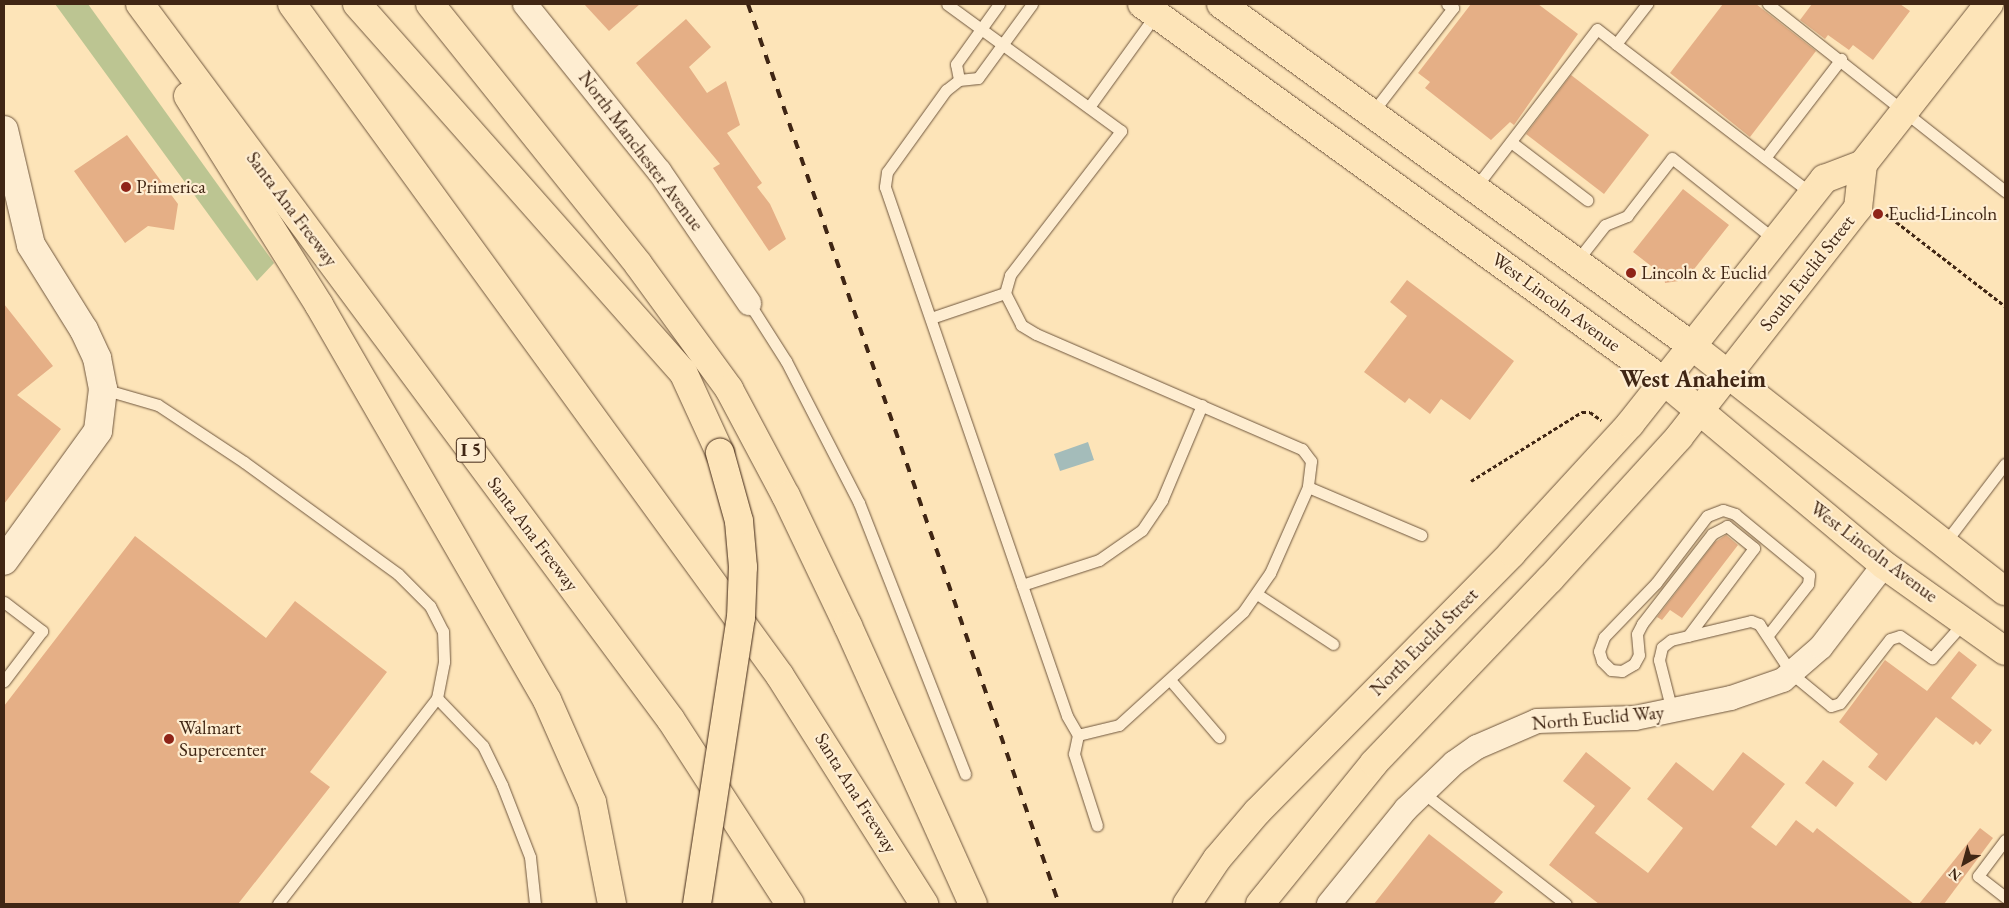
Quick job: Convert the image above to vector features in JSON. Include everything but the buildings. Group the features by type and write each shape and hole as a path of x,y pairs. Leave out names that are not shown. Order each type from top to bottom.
{"main road":[{"path":"131,4 319,305 547,700 592,802 612,904"},
{"name":"Santa Ana Freeway","path":"140,4 671,720 790,904"},
{"name":"Santa Ana Freeway","path":"292,4 780,676 924,904"},
{"path":"357,4 683,372 720,453 739,521 743,567 741,618 697,904"},
{"path":"430,4 620,241 729,389 786,496 848,626 973,904"},
{"path":"1665,382 1824,179 1863,164 1989,4"},
{"path":"1235,8 1372,113 1728,373 2005,592"},
{"name":"West Lincoln Avenue","path":"1149,9 1665,382 1884,565 2005,651"},
{"name":"South Euclid Street","path":"1728,373 1858,208 1863,164"},
{"path":"1260,904 1374,763 1550,579 1700,411 1728,373"},
{"name":"North Euclid Street","path":"1187,904 1217,859 1256,812 1512,553 1665,382"}],"street":[{"name":"North Manchester Avenue","path":"525,4 660,170 749,303"},
{"path":"4,130 30,245 84,330 97,358 103,389 98,431 5,554"},
{"name":"North Euclid Way","path":"1329,904 1422,792 1454,763 1516,727 1554,718 1620,720 1672,711 1749,692 1792,674 1832,634 1884,565"}],"lane":[{"path":"947,4 1121,131 1010,275 1005,294 1021,325 1036,334 1302,449 1312,461 1308,486 1270,573 1257,594 1215,641 1119,725 1078,735"},
{"path":"959,80 956,64 1000,4"},
{"path":"1616,44 1647,4"},
{"path":"1769,4 1841,59 2005,191"},
{"path":"1372,113 1452,5"},
{"path":"1026,6 978,78 959,80 946,90 887,172 885,187 1067,716 1078,735 1074,754 1096,825"},
{"path":"1089,107 1149,9"},
{"path":"1476,188 1596,29 1812,194"},
{"path":"1766,158 1841,59"},
{"path":"1511,142 1587,200"},
{"path":"1576,262 1605,225 1628,216 1672,158 1776,240"},
{"path":"931,318 1005,294"},
{"path":"749,303 786,361 859,503 965,774"},
{"path":"103,389 158,405 244,462 398,574 430,606 443,631 444,662 437,698 278,904"},
{"path":"1022,585 1099,560 1142,530 1162,500 1202,405"},
{"path":"1944,544 2005,464"},
{"path":"1308,486 1421,535"},
{"path":"1688,636 1754,548 1727,526 1712,534 1642,624 1634,664 1622,671 1611,670 1602,661 1599,651 1604,638 1656,583 1707,516 1723,510 1735,514 1809,575 1808,584 1768,635"},
{"path":"1257,594 1333,644"},
{"path":"4,602 42,631 4,681"},
{"path":"1672,711 1659,654 1666,643 1688,636 1752,621 1768,635 1792,674 1831,706 1840,703 1890,639 1900,636 1932,658 1965,621"},
{"path":"1171,681 1219,737"},
{"path":"437,698 483,746 502,785 530,857 535,904"},
{"path":"1422,792 1566,904"},
{"path":"2005,840 1978,876 2005,897"}],"path":[{"path":"1886,214 2005,306"},
{"path":"1471,481 1582,412 1590,412 1601,420"}],"green space":[{"path":"55,4 88,4 274,263 257,281"}],"water":[{"path":"1088,442 1094,460 1060,471 1054,454"}],"railway":[{"path":"748,4 1059,904"}],"place":[{"name":"Primerica","path":"126,187"},
{"name":"Euclid-Lincoln","path":"1878,214"},
{"name":"Lincoln & Euclid","path":"1631,273"},
{"name":"Walmart Supercenter","path":"169,739"}],"district":[{"name":"West Anaheim","path":"1693,379"}]}
